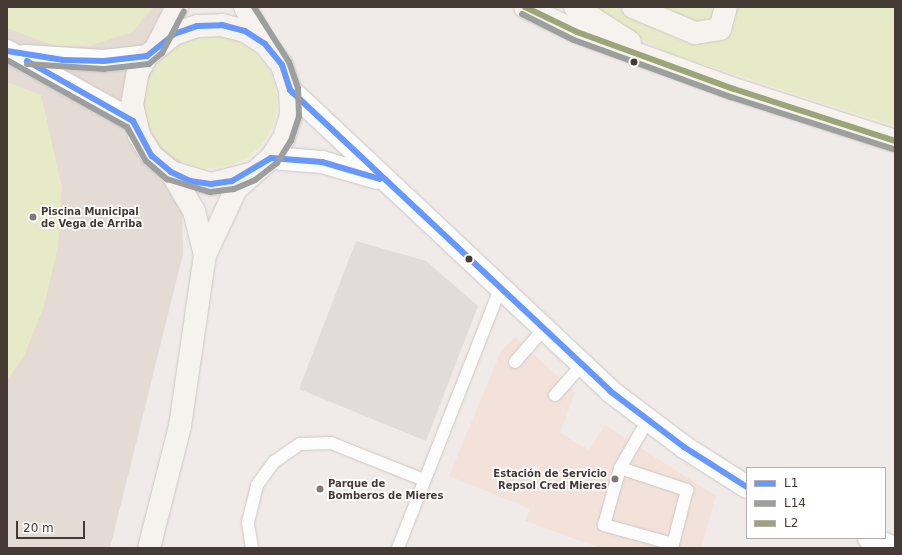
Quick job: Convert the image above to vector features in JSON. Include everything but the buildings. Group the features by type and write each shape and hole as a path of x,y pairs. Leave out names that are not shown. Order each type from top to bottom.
{"street":[{"path":"177,7 151,52 135,87 133,121 152,156 171,172 194,211 205,255"},
{"path":"149,548 180,426 205,255 236,189 252,173 271,158 284,138 291,115 290,90 282,65 265,44 245,7"},
{"path":"525,7 577,32 658,60 734,89 895,141"},
{"path":"575,7 658,60"},
{"path":"633,7 695,34 720,29 726,7"},
{"path":"12,53 83,60 151,52 174,34 210,25 245,31 265,44"},
{"path":"12,53 133,121"},
{"path":"290,90 381,179 543,330 582,364 648,420 684,448 746,486"},
{"path":"271,158 322,162 381,179"},
{"path":"171,172 211,184 252,173"},
{"path":"872,539 895,548"}],"lane":[{"path":"398,548 500,289"},
{"path":"515,362 543,330"},
{"path":"555,395 582,364"},
{"path":"620,468 687,490 673,544 604,524 620,468 648,420"},
{"path":"252,548 248,522 258,485 274,462 300,444 331,443 424,480"}],"shaded area":[{"path":"7,7 178,7 183,254 110,548 7,548"},
{"path":"356,241 426,261 478,306 426,441 299,389"},
{"path":"515,337 575,392 560,433 589,450 605,425 716,496 701,548 600,548 525,521 530,509 449,476 501,351"}],"green space":[{"path":"7,7 153,7 132,32 89,46 55,46 7,28"},
{"path":"578,7 895,7 895,126 668,53"},
{"path":"218,36 230,38 242,43 258,55 270,71 275,83 277,102 275,121 270,133 258,149 242,161 230,166 204,168 192,166 180,161 164,149 152,133 147,121 145,95 147,83 152,71 164,55 180,43 192,38"},
{"name":"Piscina Municipal de Vega de Arriba","path":"7,82 41,95 62,188 58,246 44,306 24,356 7,380"}],"transit line":[{"name":"L14","path":"7,60 127,127 146,161 167,179 210,192 234,189 255,180 277,163 291,141 299,116 298,88 289,62 254,7"},
{"name":"L2","path":"525,7 577,32 734,89 895,141"},
{"name":"L14","path":"27,64 104,69 149,64 162,53 184,11"},
{"name":"L14","path":"522,14 574,40 731,97 893,149"},
{"name":"L1","path":"7,51 63,60 104,61 147,56 174,34 197,26 222,25 245,31 265,44 282,65 290,90 610,391 684,447 746,486"},
{"name":"L1","path":"27,61 133,121"},
{"name":"L1","path":"133,121 152,156 171,172 190,181 211,184 232,181 271,158"},
{"name":"L1","path":"271,158 322,162 380,179"}],"place":[{"name":"Piscina Municipal de Vega de Arriba","path":"33,217"},
{"name":"Estación de Servicio Repsol Cred Mieres","path":"615,479"},
{"name":"Parque de Bomberos de Mieres","path":"320,489"}]}
